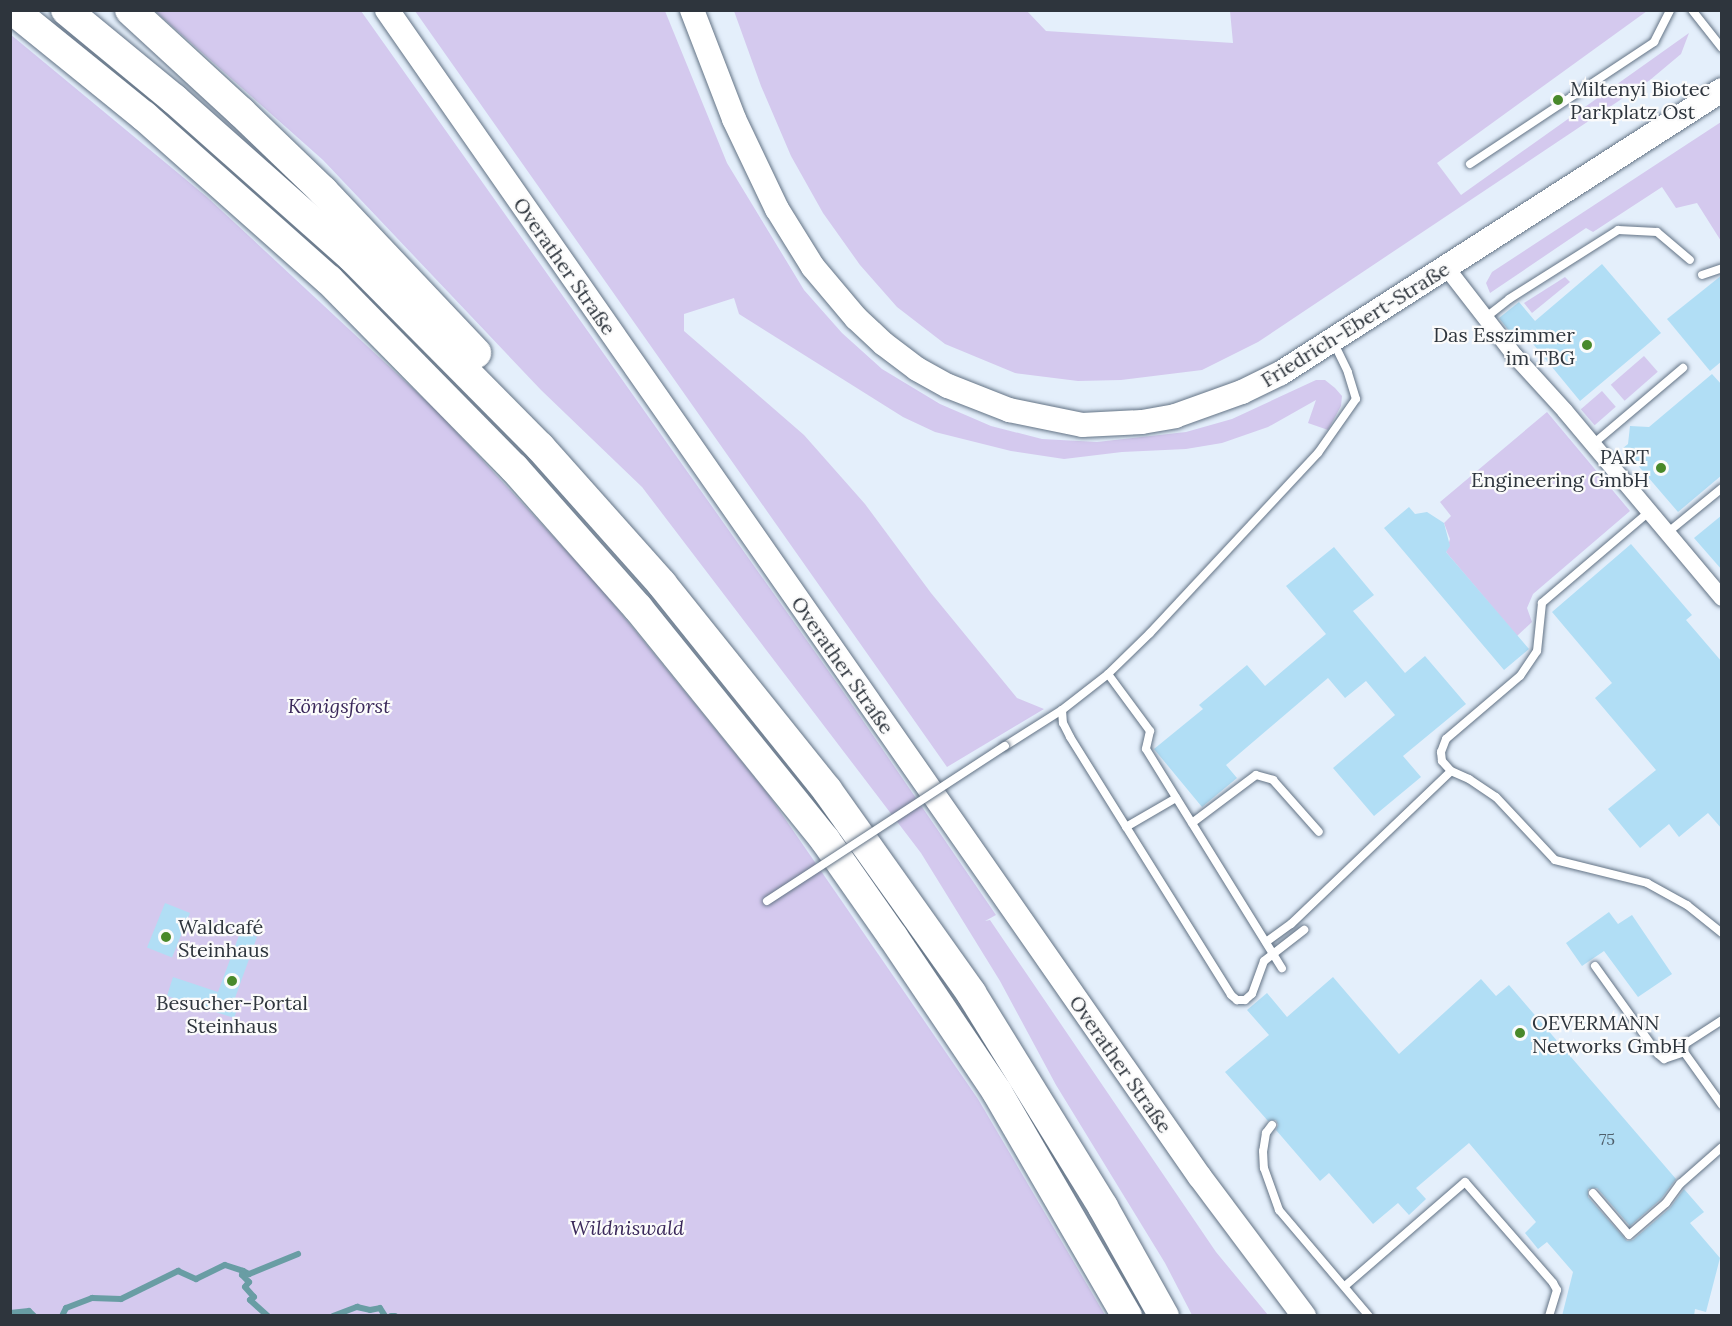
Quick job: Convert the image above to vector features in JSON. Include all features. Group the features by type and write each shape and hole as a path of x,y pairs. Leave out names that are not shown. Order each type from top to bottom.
{"highway":[{"path":"14,10 144,116 329,280 514,468 638,608 818,831 893,937 997,1092 1127,1316"},
{"path":"66,10 183,106 352,257 540,447 662,584 827,790 971,993 1104,1207 1164,1316"},
{"path":"130,10 314,183 448,322 592,482 662,584"}],"main road":[{"name":"Overather Straße","path":"387,10 1193,1168 1304,1316"},
{"name":"Friedrich-Ebert-Straße","path":"692,10 734,119 794,239 813,267 856,318 909,363 948,386 979,400 1041,418 1082,424 1142,422 1175,416 1242,392 1281,374 1722,90"}],"street":[{"path":"1446,267 1485,319 1722,598"}],"lane":[{"path":"1470,164 1654,42 1670,10"},
{"path":"1695,12 1722,48"},
{"path":"1485,319 1509,299 1618,231 1657,232 1690,260"},
{"path":"1702,275 1722,268"},
{"path":"767,901 1062,710 1108,674 1150,633 1318,453 1344,420 1356,399 1348,372 1333,342"},
{"path":"1593,444 1683,368"},
{"path":"1667,533 1722,488"},
{"path":"1650,511 1542,603 1537,651 1520,676 1446,739 1441,752 1442,761 1451,771 1469,779 1496,797 1555,860 1647,883 1687,905 1722,933"},
{"path":"1108,674 1150,731 1146,749 1282,968"},
{"path":"1062,710 1063,723 1070,737 1231,995 1237,1000 1245,1000 1252,994 1264,961 1304,930"},
{"path":"1266,942 1291,924 1451,771"},
{"path":"1192,823 1256,775 1273,780 1319,832"},
{"path":"1126,827 1176,798"},
{"path":"1595,966 1658,1054 1664,1059 1684,1053"},
{"path":"1722,1020 1685,1044 1684,1053 1722,1105"},
{"path":"1272,1125 1266,1132 1263,1151 1264,1168 1279,1210 1369,1316"},
{"path":"1593,1193 1629,1235 1666,1203 1680,1184 1722,1148"},
{"path":"1345,1286 1466,1182 1553,1282 1557,1290 1549,1316"}],"green space":[{"path":"155,11 361,11 842,690 996,915 985,921 990,920 1216,1252 1268,1315 1192,1315 1165,1263 1056,1085 1000,981 921,853 642,487 541,390 323,160"},
{"path":"415,11 665,11 727,163 804,290 842,333 882,369 940,404 991,426 1042,439 1097,442 1186,432 1232,419 1316,380 1325,380 1335,388 1342,396 1341,406 1328,430 1308,423 1316,400 1268,427 1222,443 1186,449 1122,452 1064,459 1011,451 935,432 903,417 739,314 734,298 684,314 684,331 804,435 865,504 931,593 1017,698 1044,709 947,767"},
{"path":"734,11 1027,11 1046,31 1233,43 1230,11 1647,11 1437,163 1461,195 1689,33 1681,54 1650,80 1258,342 1202,370 1121,380 1078,381 1015,373 945,344 897,307 860,265 823,213 791,156 761,86"},
{"name":"Königsforst","path":"10,34 207,197 437,411 598,585 768,794 978,1099 1105,1315 11,1315"},
{"path":"1721,122 1721,241 1697,203 1676,208 1662,187 1593,232 1586,228 1490,293 1486,283 1492,272"},
{"path":"1565,277 1570,282 1532,313 1524,303"},
{"path":"1644,356 1658,372 1625,401 1611,385"},
{"path":"1602,391 1616,407 1595,425 1581,409"},
{"path":"1547,412 1630,511 1533,594 1527,608 1532,622 1517,636 1446,552 1450,539 1444,523 1451,516 1440,502"}],"building":[{"path":"1602,264 1661,333 1580,401 1524,333 1516,340 1499,318 1519,302 1535,321"},
{"path":"1722,275 1722,361 1710,371 1667,319"},
{"path":"1712,374 1722,385 1722,475 1678,512 1623,448 1628,444 1630,426 1649,427"},
{"path":"1409,507 1415,514 1427,512 1444,523 1450,546 1446,552 1529,649 1504,670 1384,528"},
{"path":"1722,515 1722,570 1694,538"},
{"path":"1631,544 1692,615 1686,620 1722,662 1722,829 1708,813 1679,837 1669,824 1640,848 1608,809 1656,770 1595,698 1612,683 1552,612"},
{"path":"1334,547 1374,595 1353,611 1405,673 1425,656 1466,704 1403,756 1421,777 1374,816 1333,768 1395,715 1366,681 1345,698 1328,678 1226,765 1237,778 1202,807 1154,749 1203,709 1199,705 1247,665 1265,686 1326,634 1286,586"},
{"path":"165,903 190,913 172,958 147,948"},
{"path":"1609,912 1618,924 1632,915 1672,974 1638,997 1604,951 1582,966 1566,943"},
{"path":"241,930 257,937 235,998 241,999 234,1018 167,996 173,977 218,992"},
{"path":"1333,977 1399,1054 1481,979 1496,996 1509,985 1676,1179 1661,1199 1630,1226 1597,1188 1588,1189 1588,1197 1627,1241 1633,1240 1670,1208 1684,1189 1704,1212 1690,1223 1720,1258 1706,1312 1695,1309 1694,1316 1562,1316 1573,1272 1547,1242 1538,1249 1525,1233 1536,1222 1469,1143 1416,1188 1426,1199 1409,1215 1398,1203 1373,1224 1329,1173 1320,1181 1276,1130 1278,1125 1276,1120 1268,1121 1225,1072 1269,1035 1247,1010 1267,993 1287,1017"}],"waterway":[{"path":"243,1271 249,1274 298,1254"},
{"path":"62,1316 66,1308 92,1298 121,1299 178,1271 196,1279 225,1265 243,1271 242,1275 249,1282 245,1287 254,1297 250,1300 268,1316"},
{"path":"333,1316 357,1307 370,1310 380,1308 385,1316"},
{"path":"10,1313 29,1311 34,1316"}],"place":[{"name":"Miltenyi Biotec Parkplatz Ost","path":"1558,100"},
{"name":"Das Esszimmer im TBG","path":"1587,345"},
{"name":"PART Engineering GmbH","path":"1661,468"},
{"name":"Waldcafé Steinhaus","path":"166,937"},
{"name":"Besucher-Portal Steinhaus","path":"232,981"},
{"name":"OEVERMANN Networks GmbH","path":"1520,1033"}],"park label":[{"name":"Wildniswald","path":"627,1227"}]}
